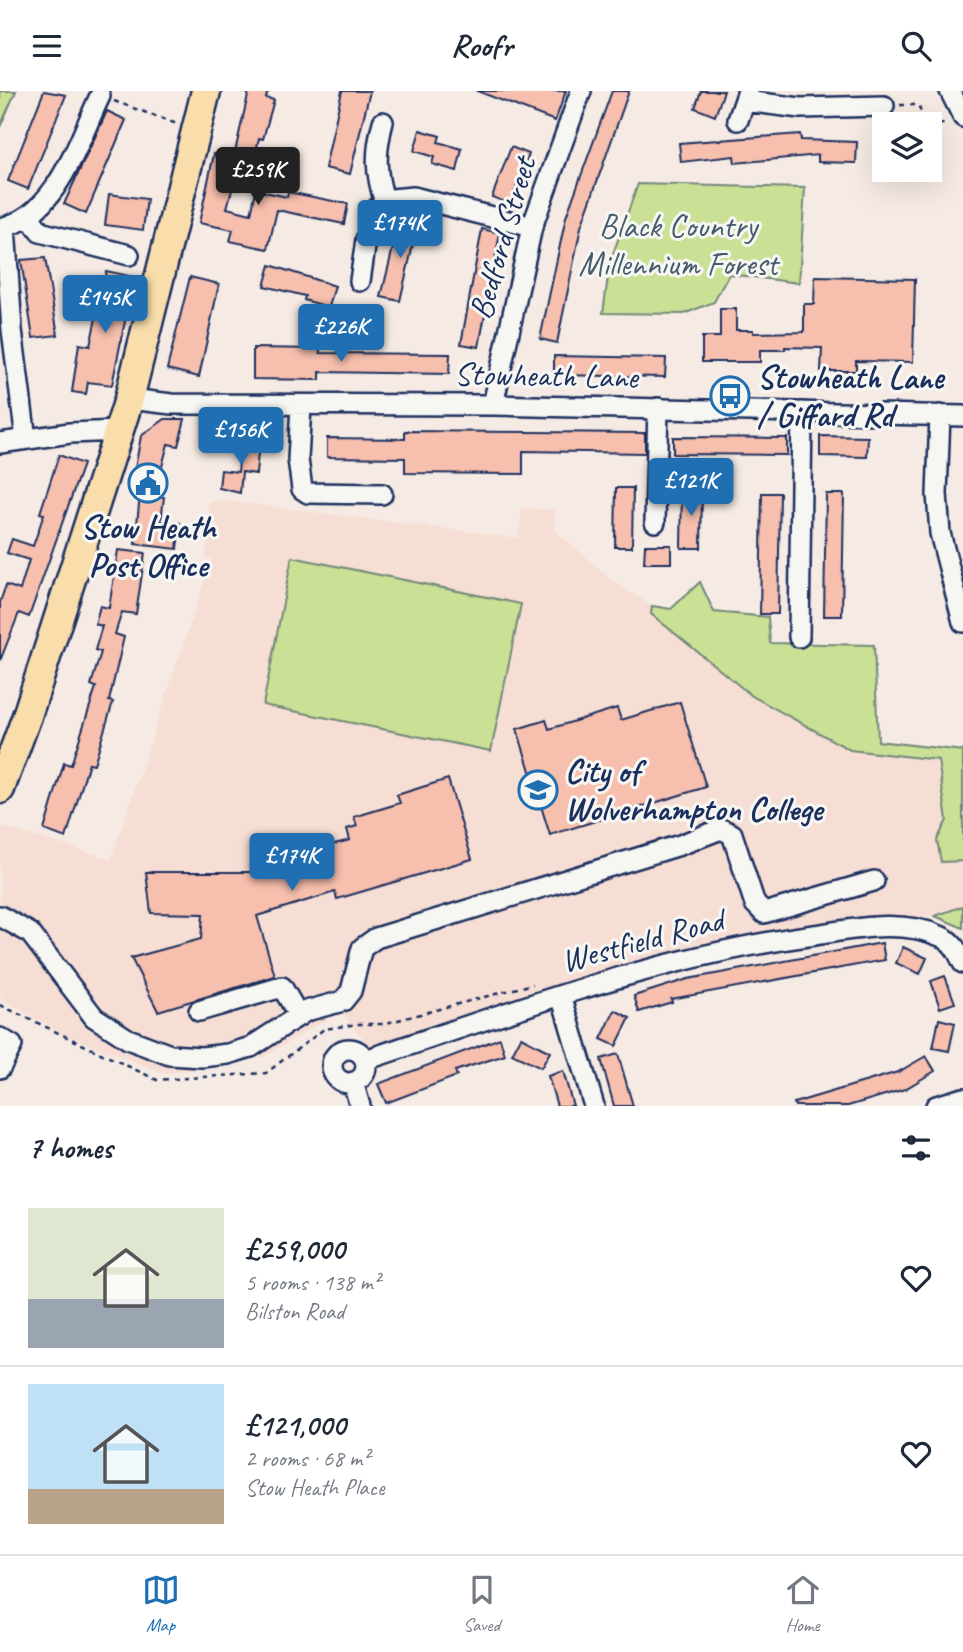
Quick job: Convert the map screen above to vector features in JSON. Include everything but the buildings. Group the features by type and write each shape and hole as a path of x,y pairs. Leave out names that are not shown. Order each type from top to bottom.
{"highway":[{"path":"0,789 27,716 119,431 206,91"}],"street":[{"name":"Bedford Street","path":"493,405 532,227 581,91"},
{"path":"950,91 963,117"},
{"path":"26,439 2,228 29,216 49,195 100,96"},
{"path":"738,120 746,96 800,109 884,106"},
{"path":"383,122 375,160 376,173 386,203"},
{"path":"360,281 377,208 392,199 412,197 532,227"},
{"path":"29,216 40,232 129,255"},
{"name":"Stowheath Lane","path":"128,399 172,404 493,405 963,416"},
{"path":"301,406 298,459 302,489 308,493 382,494"},
{"path":"655,522 658,408"},
{"path":"799,637 802,412"},
{"path":"940,415 937,494 940,533 963,622"},
{"path":"0,443 119,431"},
{"path":"0,916 30,933 94,1017 128,1039 170,1055 228,1054 251,1047 306,1011 343,1000 351,991 362,948 376,938 680,845 721,829 732,834 755,904 764,913 874,881"},
{"name":"Westfield Road","path":"352,1082 337,1077 332,1068 335,1057 343,1050 354,1049 365,1060 561,995 692,956 747,944 874,927 917,929 943,936 955,947 963,963"},
{"path":"199,1011 282,987 299,1016"},
{"path":"561,995 594,1106"},
{"path":"0,1038 12,1045 0,1067"},
{"path":"360,1106 352,1082 362,1076 365,1060"},
{"path":"936,1106 963,1098"}],"path":[{"path":"100,96 177,124 179,115 197,119"},
{"path":"884,106 918,105 921,112"}],"shaded area":[{"name":"City of Wolverhampton College","path":"218,500 518,538 522,508 555,510 555,530 612,580 652,606 671,609 700,582 714,612 768,617 770,643 788,644 850,750 938,760 947,821 937,840 941,862 963,861 963,906 935,916 842,918 710,944 370,1047 340,1011 264,1057 165,1074 61,1033 0,998 0,829 1,826 111,859 212,559 206,558 209,503"}],"green space":[{"path":"0,91 16,91 0,127"},
{"name":"Black Country Millennium Forest","path":"638,184 805,188 799,283 729,274 714,302 684,314 603,313 610,262"},
{"path":"292,557 521,604 491,751 263,705"},
{"path":"700,582 714,612 768,617 770,643 874,645 878,741 963,751 963,861 941,862 937,840 947,820 938,760 850,750 752,696 651,614 652,606 671,609"},
{"path":"963,906 963,928 935,916"}],"place":[{"name":"Stowheath Lane / Giffard Rd","path":"730,396"},
{"name":"Stow Heath Post Office","path":"148,483"},
{"name":"City of Wolverhampton College","path":"538,790"}]}
